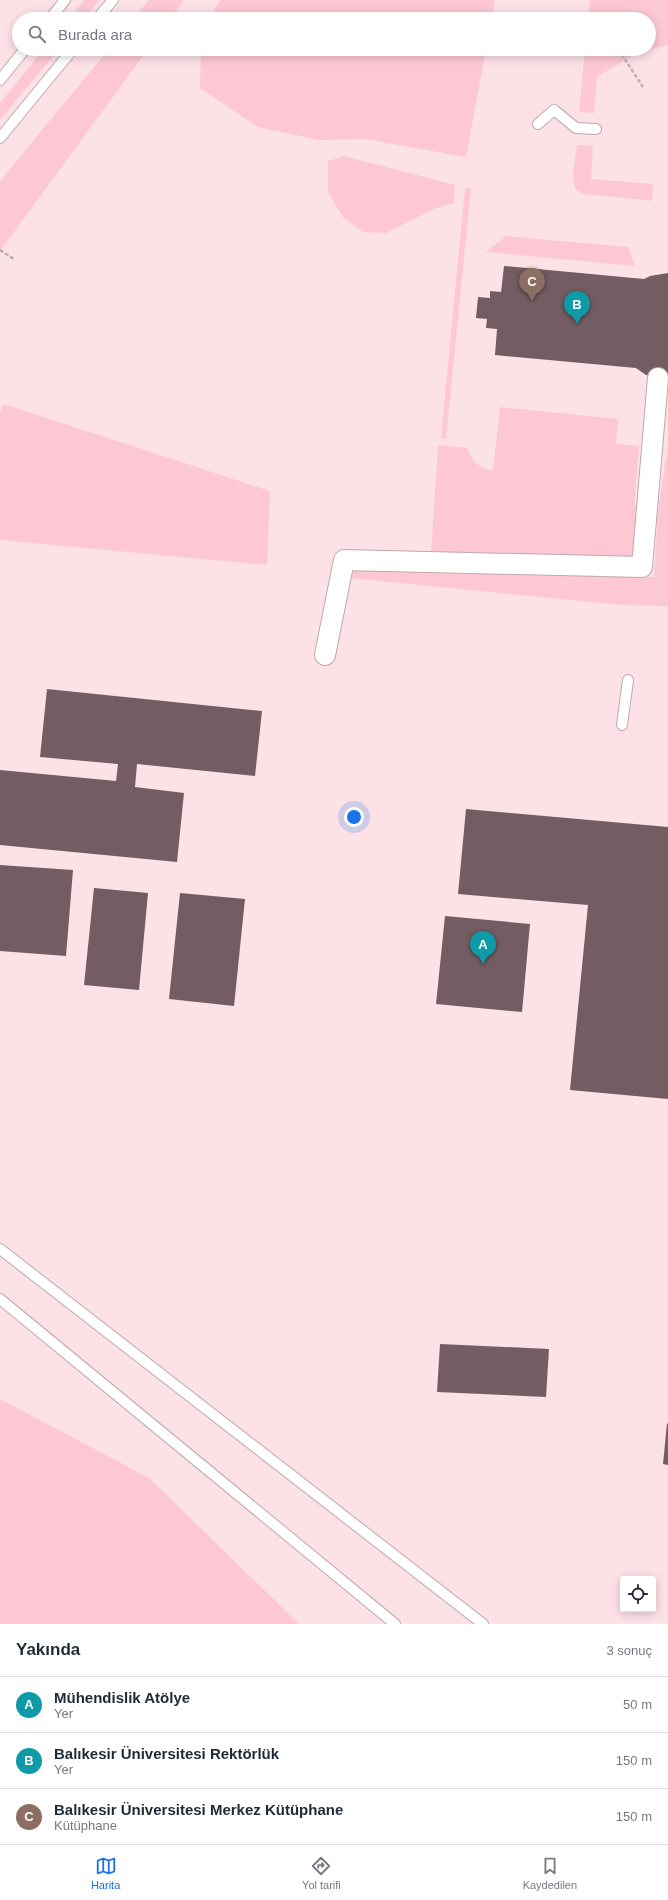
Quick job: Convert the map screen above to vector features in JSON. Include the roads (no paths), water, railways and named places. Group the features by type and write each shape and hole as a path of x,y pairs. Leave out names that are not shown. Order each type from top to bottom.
{"street":[{"path":"325,655 344,560 642,567 658,378"}],"lane":[{"path":"56,12 65,0"},
{"path":"103,12 113,0"},
{"path":"0,80 19,56"},
{"path":"0,138 67,56"},
{"path":"538,124 554,110 576,128 596,129"},
{"path":"622,725 628,680"},
{"path":"0,1249 483,1624"},
{"path":"0,1299 395,1624"}],"place":[{"name":"Balıkesir Üniversitesi Merkez Kütüphane","path":"532,301"},
{"name":"Balıkesir Üniversitesi Rektörlük","path":"577,324"},
{"name":"Mühendislik Atölye","path":"483,964"}]}
